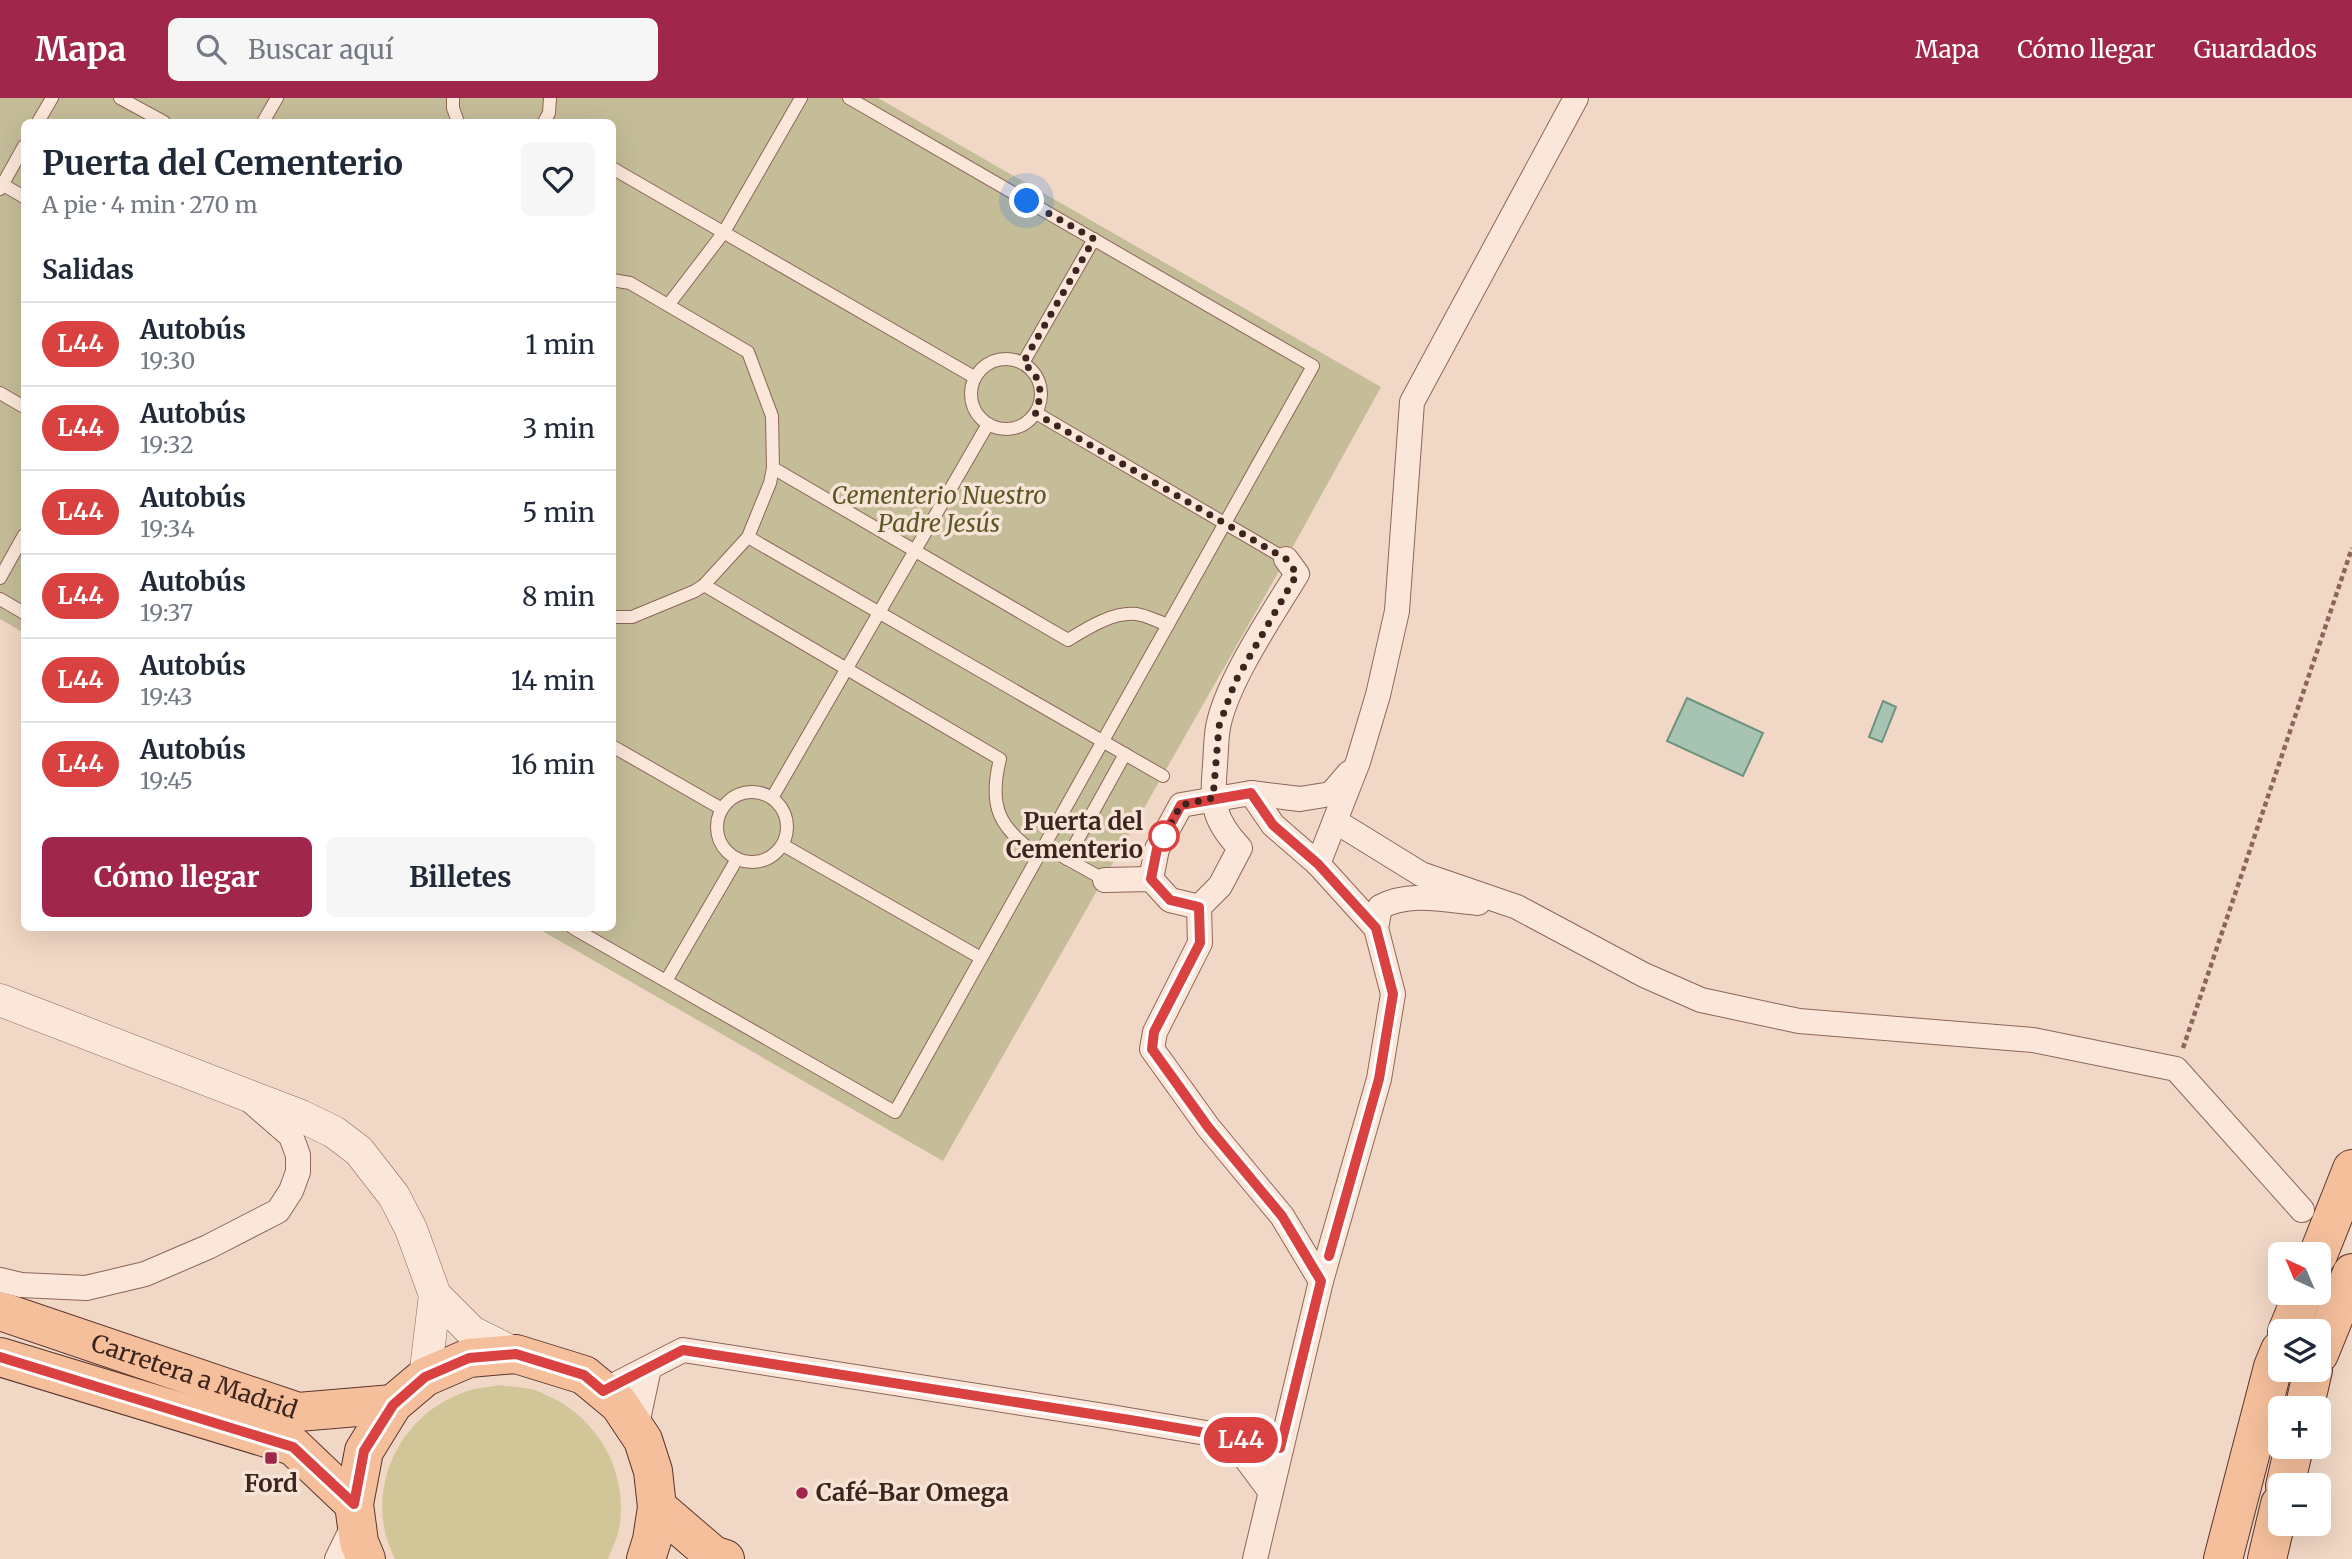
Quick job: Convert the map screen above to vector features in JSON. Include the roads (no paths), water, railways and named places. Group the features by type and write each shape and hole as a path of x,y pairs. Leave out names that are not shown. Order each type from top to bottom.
{"main road":[{"path":"2323,1242 2352,1169"},
{"path":"2331,1325 2352,1273"},
{"name":"Carretera a Madrid","path":"0,1311 298,1412 393,1405"},
{"path":"366,1559 359,1542 355,1512 364,1451 393,1405 425,1377 469,1358 516,1354 584,1375 619,1404 636,1429 653,1471 657,1507 646,1559"},
{"name":"Carretera a Madrid","path":"0,1357 293,1447 355,1512"},
{"path":"2223,1559 2269,1382"},
{"path":"657,1507 713,1555 725,1559"},
{"path":"2267,1559 2272,1536"}],"street":[{"path":"1318,864 1359,762 1397,611 1412,402 1576,98"},
{"path":"1240,848 1227,834 1216,814 1213,798 1219,726 1235,682 1297,574 1286,559"},
{"path":"1151,879 1157,849 1181,805 1251,793 1300,799 1331,794 1359,762"},
{"path":"1251,793 1273,825 1318,864 1376,928"},
{"path":"1335,821 1421,874 1517,907 1644,975 1701,1000 1798,1021 2033,1040 2176,1069 2302,1210"},
{"path":"1290,840 1270,838 1240,848 1220,886 1199,907 1200,943 1154,1032 1152,1049 1208,1127 1282,1216 1321,1281"},
{"path":"1105,880 1151,879 1170,900 1199,907"},
{"path":"1255,1559 1321,1281 1379,1079 1393,994 1376,928 1380,907 1406,897 1517,907"},
{"path":"0,1000 301,1116 334,1132 359,1151 394,1196 411,1229 435,1295 472,1332 516,1354"},
{"path":"0,1280 36,1286 86,1288 145,1274 208,1247 278,1211 295,1182 298,1155 290,1136 269,1115 238,1092"},
{"path":"36,1286 80,1338"},
{"path":"425,1377 435,1295"},
{"path":"603,1391 683,1350 1230,1437 1280,1448"},
{"path":"636,1429 649,1368"},
{"path":"1230,1437 1270,1492"},
{"path":"337,1559 355,1512"}],"lane":[{"path":"40,119 52,98"},
{"path":"120,98 158,119"},
{"path":"265,119 277,98"},
{"path":"453,98 457,119"},
{"path":"546,119 550,98"},
{"path":"669,304 724,232 801,98"},
{"path":"578,931 895,1112 1313,366 849,98"},
{"path":"21,151 1,185 21,195"},
{"path":"616,169 974,377"},
{"path":"1023,363 1094,239"},
{"path":"616,280 630,282 748,352 772,416 773,468 770,483 748,537 704,585 695,592 632,617 616,617"},
{"path":"1001,358 1023,363 1038,379 1041,391 1035,413 1029,421 1009,429 988,424 974,409 971,398 974,377 981,368 1001,358"},
{"path":"0,393 21,405"},
{"path":"1035,413 1286,559"},
{"path":"772,797 988,424"},
{"path":"773,468 1068,640 1092,625 1138,614 1168,625"},
{"path":"748,537 1163,776"},
{"path":"0,578 21,540"},
{"path":"704,585 1000,759 994,781 996,806 1005,826 1016,840 1067,859 1105,880"},
{"path":"0,599 21,611"},
{"path":"616,748 722,809"},
{"path":"1067,859 1125,754"},
{"path":"761,793 772,797 780,805 788,824 783,845 776,853 757,862 737,859 727,852 717,832 722,809 729,800 739,794 761,793"},
{"path":"783,845 981,958"},
{"path":"666,981 737,859"}],"place":[{"name":"Puerta del Cementerio","path":"1164,836"},
{"name":"Ford","path":"271,1458"},
{"name":"Café-Bar Omega","path":"802,1493"}],"park label":[{"name":"Cementerio Nuestro Padre Jesús","path":"939,510"}]}
